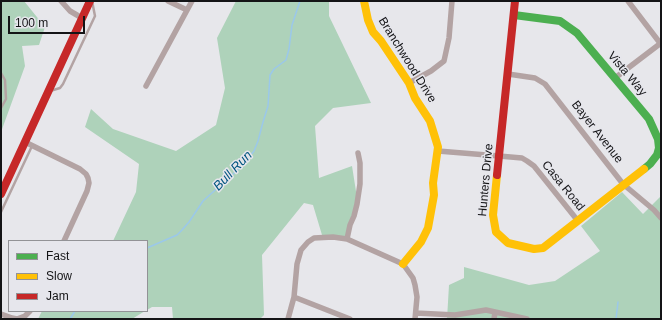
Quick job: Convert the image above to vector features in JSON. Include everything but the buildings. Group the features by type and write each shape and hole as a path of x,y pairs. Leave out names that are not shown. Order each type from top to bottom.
{"street":[{"path":"61,1 70,11 82,18"},
{"path":"1,194 29,144 46,95 91,1"},
{"path":"168,1 187,10"},
{"path":"146,86 192,1"},
{"name":"Branchwood Drive","path":"364,1 372,32 381,41 409,83 415,98 424,110 433,129 438,151 433,184 434,195 426,236 403,264"},
{"path":"409,83 431,71 444,61 449,38 452,1"},
{"name":"Hunters Drive","path":"515,1 493,215 496,232 508,243 534,249 543,248 623,184"},
{"path":"615,78 660,43 628,1"},
{"name":"Vista Way","path":"514,16 550,19 560,21 567,25 577,33 649,119 658,139 657,155 650,164 623,184"},
{"name":"Bayer Avenue","path":"508,74 535,78 544,84 623,184 654,210 661,218"},
{"path":"29,144 80,169 88,178 89,183 87,191 64,240"},
{"name":"Casa Road","path":"438,151 522,158 534,166 578,221"},
{"path":"347,240 357,204 360,184 360,163 358,153"},
{"path":"288,319 294,297 301,250 314,238 326,237 347,240 403,264 413,278 415,285 417,296 415,316 462,315 475,311 486,310 527,319"},
{"path":"294,297 350,319"},
{"path":"1,314 7,318 22,318 29,312"},
{"path":"494,319 495,312"}],"lane":[{"path":"46,95 50,91 60,88 63,84 95,16 91,1"},
{"path":"1,73 5,80 6,99 1,108"},
{"path":"1,212 29,144"}],"green space":[{"path":"1,1 24,1 45,27 39,45 22,46 25,66 1,132"},
{"path":"236,1 329,1 329,16 371,103 333,108 315,126 319,178 352,166 358,204 347,238 322,235 313,205 304,203 262,255 264,315 260,319 173,319 172,307 152,307 148,309 148,240 113,240 136,192 139,164 85,127 91,109 113,129 176,151 216,125 225,88 217,38"},
{"path":"622,192 643,214 661,196 661,319 447,319 449,285 464,278 464,267 529,285 555,281 600,251 581,226"},
{"path":"42,312 143,312 132,319 38,319"}],"waterway":[{"name":"Bull Run","path":"148,248 177,235 189,222 203,201 242,166 254,151 268,106 270,75 274,69 286,60 292,25 300,1"},
{"path":"616,319 618,302"},
{"name":"Bull Run","path":"70,319 74,312"}],"traffic: fast":[{"path":"514,15 560,21 577,33 649,119 658,139 659,148 657,155 644,169"}],"traffic: slow":[{"path":"364,1 368,20 373,32 381,41 409,83 415,98 430,121 438,147 433,183 434,195 428,228 421,242 403,264"},
{"path":"497,175 493,215 496,232 508,243 534,249 543,248 644,169"}],"traffic: jam":[{"path":"1,194 90,1"},
{"path":"497,175 515,1"}]}
